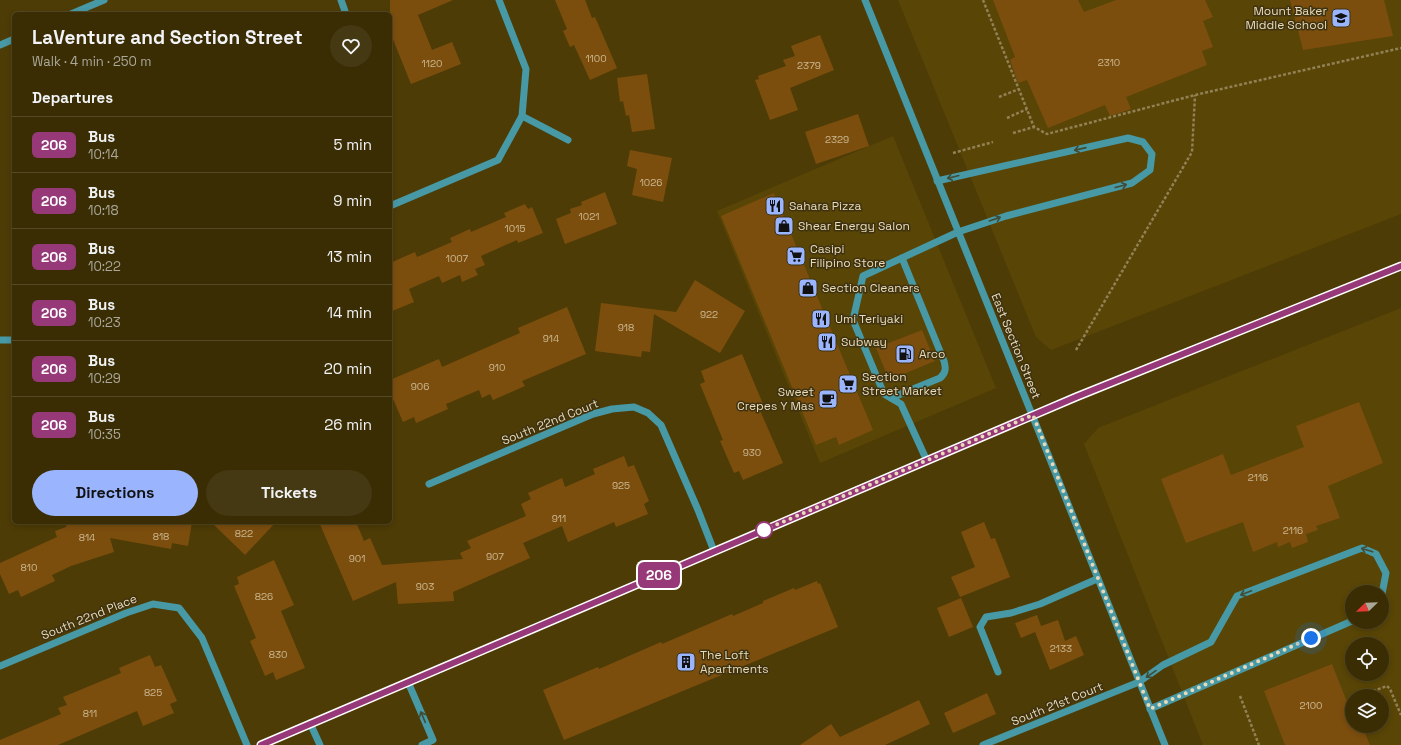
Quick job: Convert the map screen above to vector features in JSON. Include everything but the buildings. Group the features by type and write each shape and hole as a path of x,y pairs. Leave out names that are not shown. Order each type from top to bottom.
{"street":[{"path":"76,12 104,0"},
{"path":"341,0 345,12"},
{"path":"392,205 498,160 522,116 526,69 499,0"},
{"name":"East Section Street","path":"865,0 1165,745"},
{"path":"0,45 12,40"},
{"path":"522,116 568,140"},
{"path":"927,461 901,404 884,394 853,320 863,276 958,232 1006,216 1132,183 1150,170 1152,154 1143,142 1128,138 937,181"},
{"path":"891,398 940,378 944,374 946,368 902,258"},
{"path":"261,745 1033,415 1401,266"},
{"path":"0,340 12,340"},
{"name":"South 22nd Court","path":"429,484 592,414 612,409 634,407 648,413 661,425 714,551"},
{"name":"South 21st Court","path":"984,745 1139,682 1163,666 1211,642 1237,596 1362,548 1376,554 1386,573 1384,585"},
{"path":"998,672 980,627 986,617 1012,614 1040,604 1097,579"},
{"name":"South 22nd Place","path":"0,666 126,612 153,604 179,608 202,638 247,745"},
{"path":"1150,709 1345,624"},
{"path":"408,682 433,740 422,745"},
{"path":"310,723 320,745"}],"path":[{"path":"983,0 1034,127 1047,134 1195,95 1401,48"},
{"path":"999,97 1019,89"},
{"path":"1076,350 1192,152 1195,95"},
{"path":"1007,118 1027,109"},
{"path":"1013,133 1034,127"},
{"path":"953,153 993,142"},
{"path":"1379,689 1387,686 1390,689 1401,715"},
{"path":"1240,696 1259,745"}],"shaded area":[{"path":"898,0 1401,0 1401,214 1051,350 1036,337"},
{"path":"893,136 996,388 820,463 717,211"},
{"path":"1401,308 1401,745 1203,745 1084,444 1098,428"}],"bus line":[{"name":"206","path":"261,745 1076,397 1401,266"}],"place":[{"name":"Mount Baker Middle School","path":"1341,18"},
{"name":"Sahara Pizza","path":"775,206"},
{"name":"Shear Energy Salon","path":"784,226"},
{"name":"Casipi Filipino Store","path":"796,256"},
{"name":"Section Cleaners","path":"808,288"},
{"name":"Umi Teriyaki","path":"821,319"},
{"name":"Subway","path":"827,342"},
{"name":"Arco","path":"905,354"},
{"name":"Section Street Market","path":"848,384"},
{"name":"Sweet Crepes Y Mas","path":"828,399"},
{"name":"The Loft Apartments","path":"686,662"}],"route":[{"path":"764,530 1033,415 1150,709 1311,638"}]}
